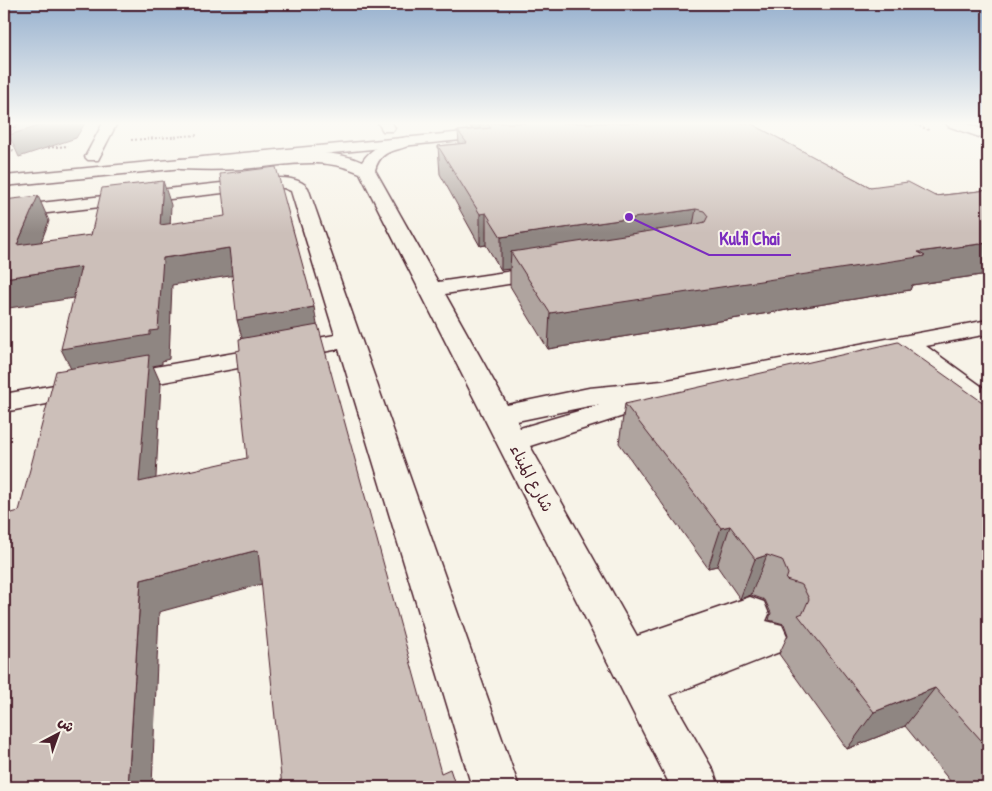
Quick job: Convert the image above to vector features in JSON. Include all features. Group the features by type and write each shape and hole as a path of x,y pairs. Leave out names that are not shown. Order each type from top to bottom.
{"street":[{"path":"4,181 210,160"},
{"path":"180,164 226,165 286,160"},
{"path":"341,160 349,161 367,170 370,160"},
{"name":"شارع الميناء","path":"367,170 696,787"},
{"path":"4,213 266,183 294,186 301,192 496,787"},
{"path":"431,290 566,269"},
{"path":"505,428 618,409 649,396 662,388 906,344 988,327"},
{"path":"4,403 350,340"},
{"path":"906,344 988,404"},
{"path":"635,672 759,626"}],"building":[{"path":"447,160 819,160 870,187 908,182 935,196 988,190 988,243 918,252 925,256 550,313 511,252 697,224 705,222 708,216 704,211 696,209 501,237 486,213 480,214"},
{"path":"276,167 314,307 237,320 229,248 163,258 158,330 150,331 150,335 61,349 81,267 4,278 4,200 38,196 17,245 91,235 102,188 163,181 160,225 225,216 220,174"},
{"path":"318,325 441,773 450,769 456,787 282,787 258,550 141,580 128,787 4,787 4,515 19,511 56,371 149,355 139,482 247,458 236,351 240,350 239,339"},
{"path":"898,342 988,406 988,748 935,688 874,712 798,615 803,613 809,599 802,585 786,580 788,574 782,560 767,555 755,559 730,526 721,528 625,404"}],"place":[{"name":"Kulfi Chai","path":"629,217"}]}
